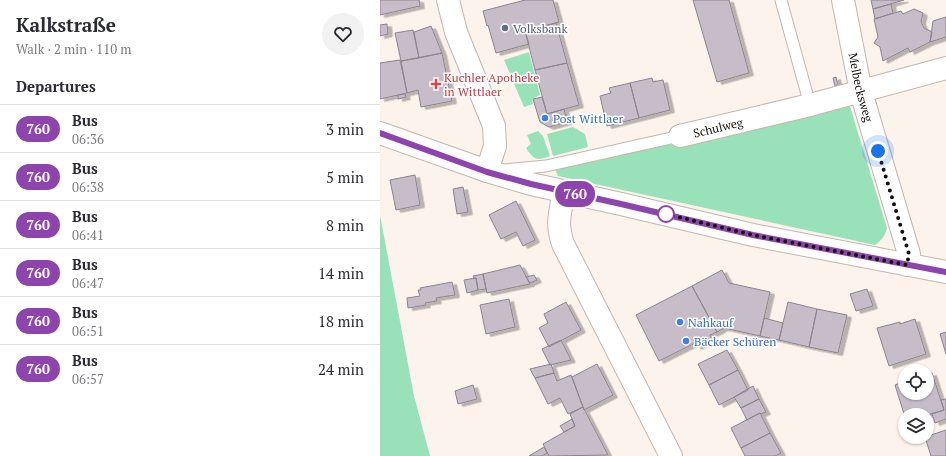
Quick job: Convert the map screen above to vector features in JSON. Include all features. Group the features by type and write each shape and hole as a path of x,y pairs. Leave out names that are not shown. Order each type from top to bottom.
{"street":[{"path":"448,0 456,32 494,126 495,146 487,172"},
{"name":"Melbecksweg","path":"843,0 861,92 909,254 907,265"},
{"name":"Schulweg","path":"680,136 810,106 946,68"},
{"path":"380,133 487,172 531,184 753,235 946,272"},
{"path":"564,192 558,222 559,233 563,244 671,456"}],"lane":[{"path":"781,0 810,106"},
{"name":"Schulweg","path":"487,172 546,166 680,136"}],"green space":[{"path":"529,52 540,95 532,99 533,104 524,107 504,60"},
{"path":"849,103 887,228 883,238 875,245 558,176 554,167"},
{"path":"573,127 585,134 588,147 553,156 547,134"},
{"path":"538,131 543,136 550,156 542,159 531,155 526,148 531,144 527,135"},
{"path":"380,215 414,396 430,456 380,456"}],"building":[{"path":"380,0 419,0 420,6 380,15"},
{"path":"525,0 553,0 559,22 525,31 529,44 496,53 483,11"},
{"path":"693,0 729,0 749,73 717,82"},
{"path":"871,0 904,0 873,9"},
{"path":"891,4 893,13 875,19 873,9"},
{"path":"914,9 923,13 921,22 924,28 932,32 930,42 910,52 908,48 883,61 880,47 874,43 878,37 874,19 901,11 903,14"},
{"path":"946,17 946,37 930,42 933,21"},
{"path":"556,23 567,63 535,70 525,31"},
{"path":"387,24 388,34 380,36 380,25"},
{"path":"431,26 442,53 419,58 414,32"},
{"path":"413,30 419,58 401,61 395,33"},
{"path":"442,53 452,101 421,107 418,90 407,93 401,61"},
{"path":"400,60 407,93 380,99 380,63"},
{"path":"567,63 579,105 547,114 535,70"},
{"path":"836,77 838,85 835,86 833,78"},
{"path":"652,78 653,82 663,80 670,110 639,118 630,83"},
{"path":"630,83 639,118 607,126 600,96 611,93 609,88"},
{"path":"405,94 406,97 398,99 398,95"},
{"path":"542,97 547,114 564,109 567,122 549,127 540,122 533,99"},
{"path":"415,175 420,205 396,210 390,180"},
{"path":"463,187 468,212 457,214 453,189"},
{"path":"516,201 535,240 523,246 516,232 501,239 489,215"},
{"path":"520,265 530,284 487,293 483,274"},
{"path":"722,270 729,283 770,292 760,336 724,328 717,332 692,286"},
{"path":"483,274 486,289 478,290 476,278 473,276"},
{"path":"534,275 537,280 530,283 526,277"},
{"path":"476,278 478,290 467,293 464,280"},
{"path":"452,282 455,295 436,298 437,301 425,303 426,305 408,308 407,298 420,296 418,290 421,290 420,288"},
{"path":"692,286 717,332 710,335 712,340 697,347 695,343 659,361 636,315"},
{"path":"867,289 873,306 856,311 850,294"},
{"path":"509,299 515,327 486,334 480,305"},
{"path":"566,302 581,330 549,347 539,328 548,323 544,314"},
{"path":"788,302 817,309 809,347 779,340"},
{"path":"817,309 847,315 838,353 809,347"},
{"path":"764,318 783,323 779,340 760,336"},
{"path":"915,319 926,354 889,366 877,328 900,322 900,324"},
{"path":"946,332 946,354 940,334"},
{"path":"561,340 571,360 550,365 542,349"},
{"path":"727,350 738,370 709,385 698,364"},
{"path":"551,364 554,373 535,378 530,369"},
{"path":"597,364 613,395 584,410 572,377"},
{"path":"738,370 748,390 719,405 709,385"},
{"path":"554,373 557,381 571,375 583,407 568,414 560,398 548,404 535,378"},
{"path":"934,379 944,410 934,413 934,408 902,408 900,400 934,400"},
{"path":"898,384 898,395 895,385"},
{"path":"473,385 477,399 458,404 455,391"},
{"path":"753,386 759,399 741,408 734,397"},
{"path":"759,399 766,412 760,413 747,420 741,408"},
{"path":"946,399 946,419 935,423 934,413 944,410 941,400"},
{"path":"583,407 608,455 549,456 543,444 575,426 570,414"},
{"path":"760,413 770,433 741,448 731,428"},
{"path":"572,419 575,426 564,432 560,426"},
{"path":"946,430 946,456 931,456 927,444 934,444 934,434"},
{"path":"770,433 781,453 775,456 745,456 741,448"},
{"path":"544,447 547,453 542,456 529,456"}],"bus line":[{"name":"760","path":"380,133 487,172 531,184 753,235 946,272"}],"place":[{"name":"Volksbank","path":"505,28"},
{"name":"Kuchler Apotheke in Wittlaer","path":"436,84"},
{"name":"Post Wittlaer","path":"545,118"},
{"name":"Nahkauf","path":"680,322"},
{"name":"Bäcker Schüren","path":"686,341"}],"route":[{"path":"666,214 753,235 907,265 909,254 878,151"}]}
